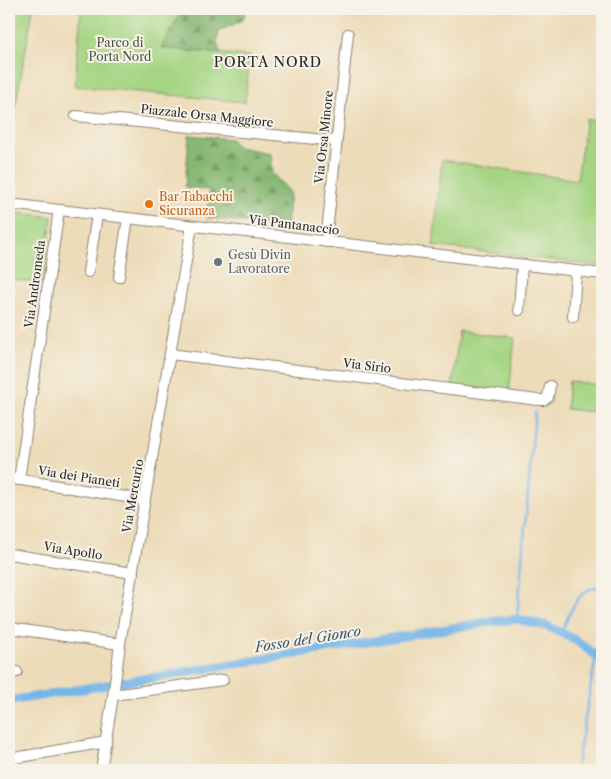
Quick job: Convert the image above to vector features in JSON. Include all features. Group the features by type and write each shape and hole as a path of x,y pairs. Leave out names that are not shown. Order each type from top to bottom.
{"street":[{"name":"Via Orsa Minore","path":"326,242 348,34"},
{"name":"Piazzale Orsa Maggiore","path":"76,116 336,141"},
{"name":"Via Pantanaccio","path":"9,204 602,274"},
{"name":"Via Andromeda","path":"14,479 59,210"},
{"path":"88,272 97,215"},
{"path":"119,277 128,218"},
{"name":"Via Mercurio","path":"101,770 120,644 192,226"},
{"path":"519,310 522,265"},
{"path":"573,317 576,271"},
{"name":"Via Sirio","path":"170,354 538,400 544,400 548,397 550,386"},
{"name":"Via dei Pianeti","path":"14,479 145,500"},
{"name":"Via Apollo","path":"9,554 133,574"},
{"path":"9,628 120,644"},
{"path":"114,693 223,680"},
{"path":"9,759 106,742"}],"green space":[{"path":"9,9 33,9 12,126 9,126"},
{"name":"Parco di Porta Nord","path":"81,9 183,9 162,48 250,56 245,102 75,86"},
{"path":"183,9 246,9 243,20 219,31 217,43 221,54 161,48"},
{"path":"586,119 602,122 602,266 433,246 442,160 577,180"},
{"path":"189,135 231,139 238,147 270,153 272,173 290,192 286,227 207,218 209,190 185,187"},
{"path":"9,212 52,217 43,284 9,279"},
{"path":"459,331 515,338 509,393 452,387"},
{"path":"569,381 602,385 602,413 566,409"}],"waterway":[{"path":"517,619 535,412"},
{"path":"561,633 571,610 580,596 593,588 602,587"},
{"name":"Fosso del Gionco","path":"9,701 489,622 517,619 547,626 575,640 602,660"},
{"path":"576,770 596,656"}],"place":[{"name":"Bar Tabacchi Sicuranza","path":"149,204"},
{"name":"Gesù Divin Lavoratore","path":"218,262"}],"district":[{"name":"PORTA NORD","path":"268,62"}]}
